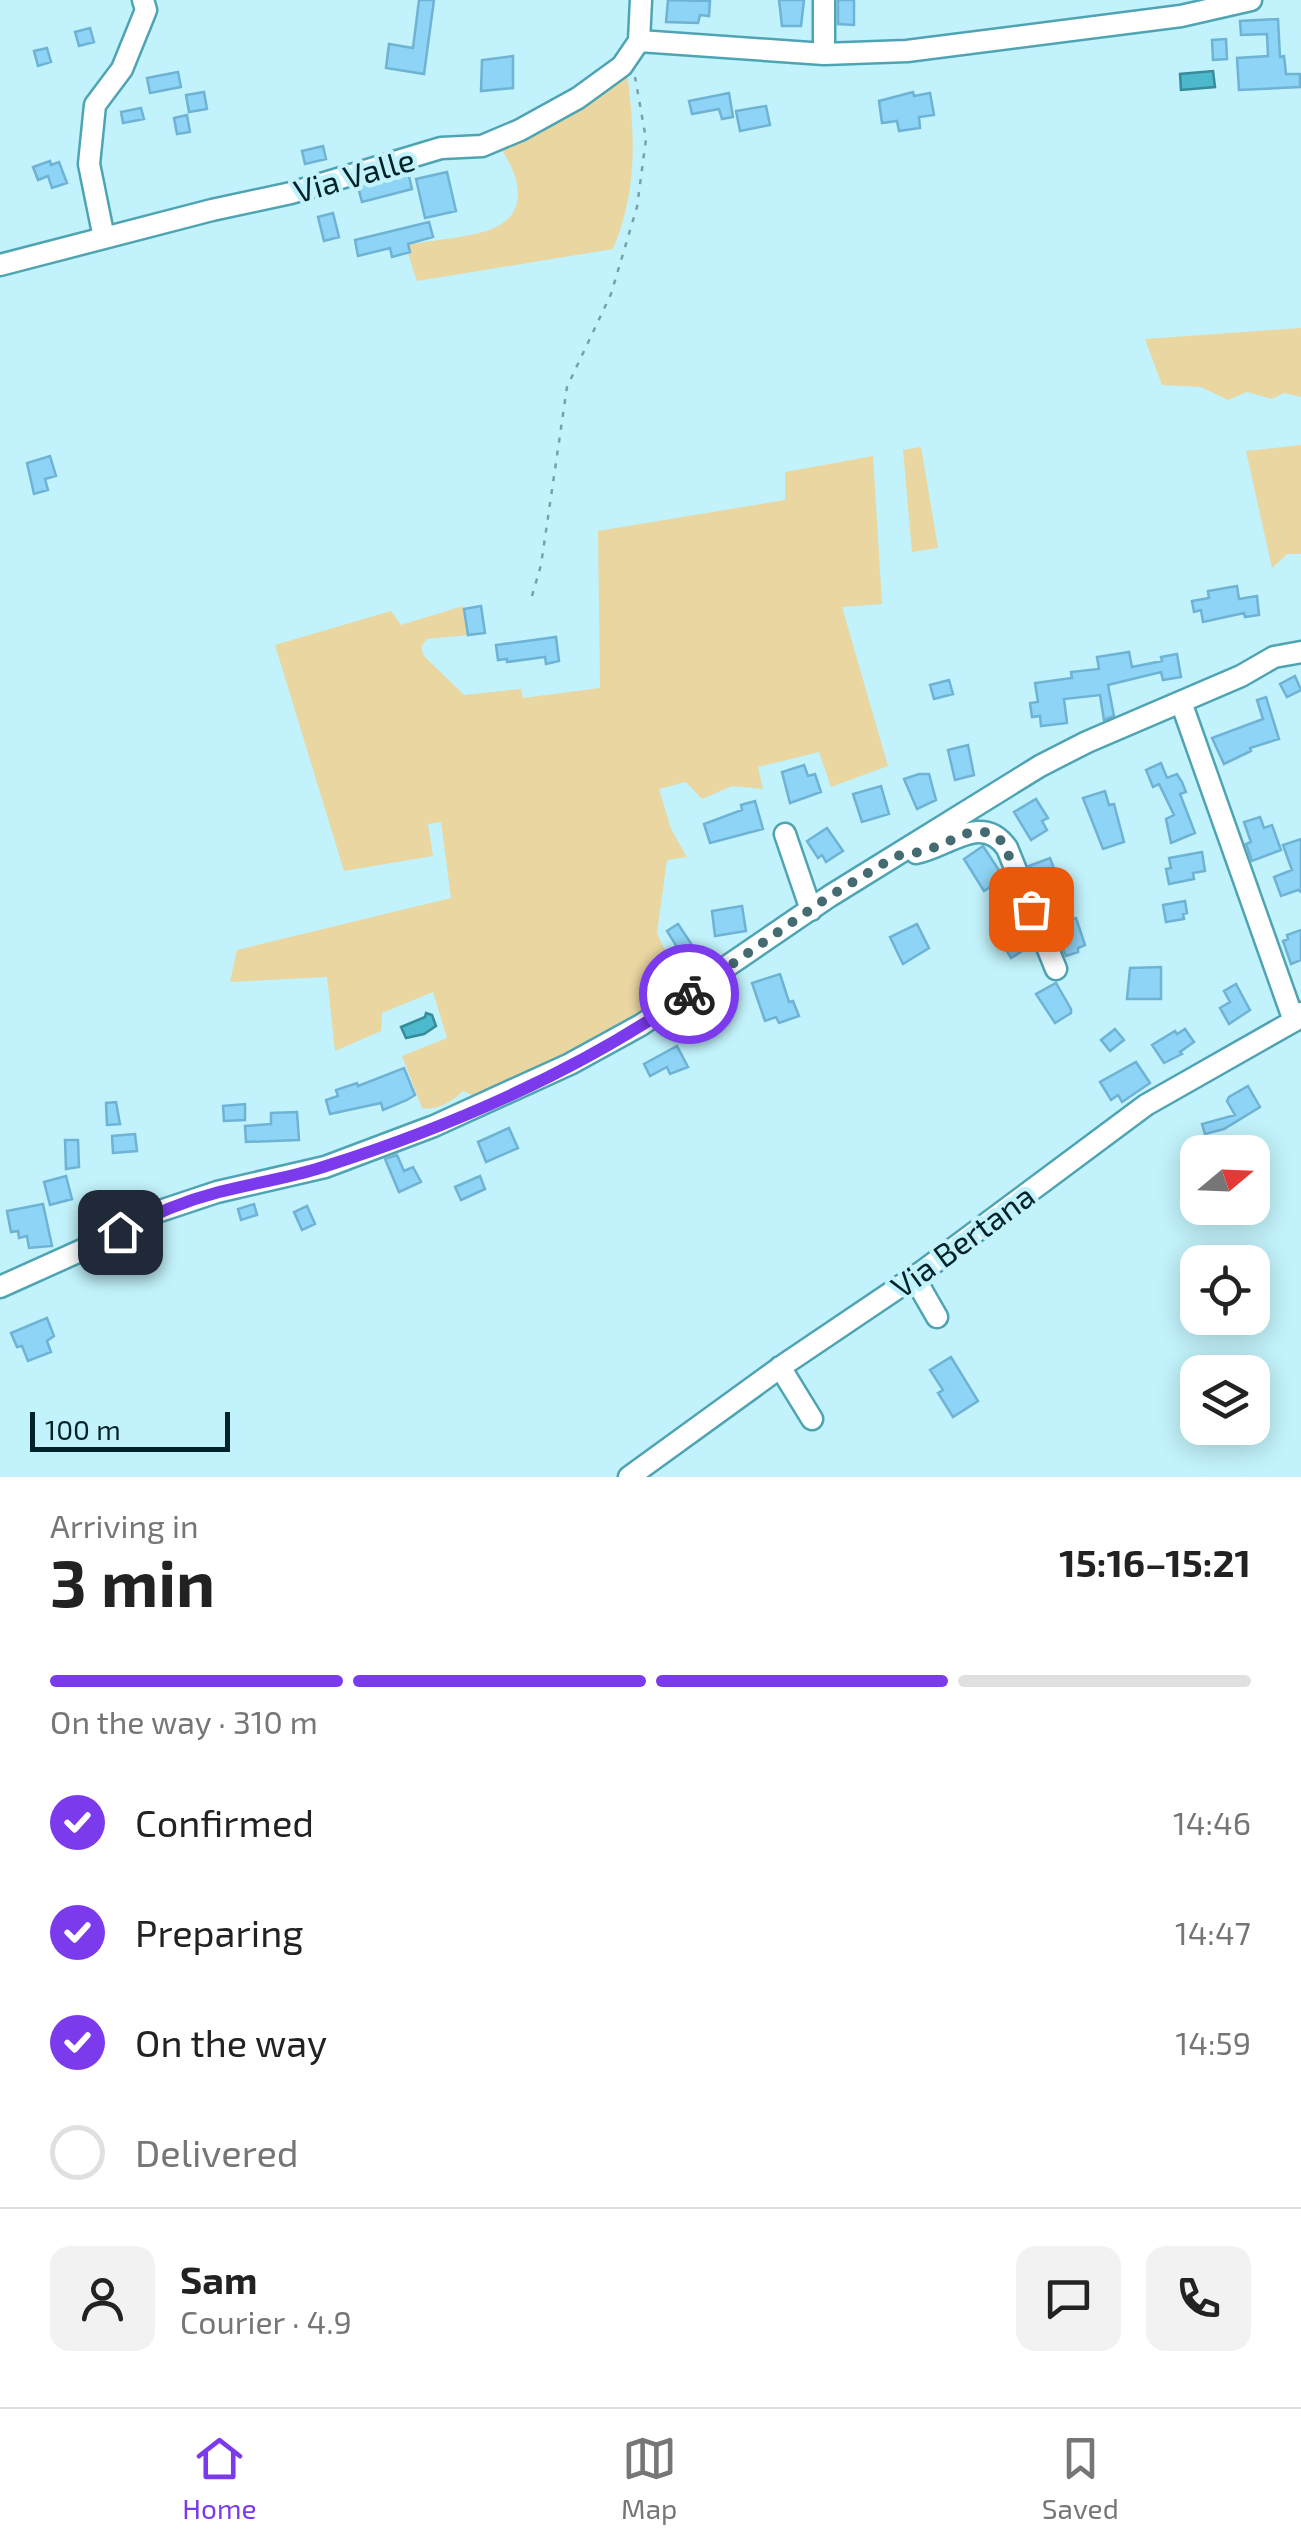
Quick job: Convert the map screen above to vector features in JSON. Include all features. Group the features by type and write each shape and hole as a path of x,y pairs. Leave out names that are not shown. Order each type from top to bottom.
{"street":[{"path":"104,238 88,164 95,106 122,69 146,10 143,0"},
{"path":"642,0 639,41 824,54 908,51 1043,34 1181,16 1251,0"},
{"path":"824,0 824,54"},
{"name":"Via Valle","path":"0,265 291,193 441,148 482,146 578,98 622,66 639,41"},
{"path":"0,1287 154,1214 218,1192 325,1166 494,1100 642,1026 810,910 1060,755 1274,657 1301,652"},
{"path":"1180,702 1298,1017"},
{"path":"896,856 926,851 968,833 993,833 1007,848 1056,970"},
{"path":"785,834 810,910"},
{"name":"Via Bertana","path":"632,1476 914,1277 1146,1105 1298,1017"},
{"path":"914,1277 937,1317"},
{"path":"780,1368 812,1420"}],"path":[{"path":"532,596 541,565 567,386 611,294 640,193 646,139 633,70"}],"shaded area":[{"path":"627,72 632,118 631,183 613,249 417,281 409,245 487,231 514,210 518,199 515,176 497,144"},
{"path":"1301,328 1301,397 1284,393 1272,399 1247,392 1228,400 1201,387 1162,385 1145,339"},
{"path":"1301,445 1301,554 1287,554 1272,568 1246,451"},
{"path":"921,447 938,548 912,552 903,450"},
{"path":"873,456 882,604 842,607 888,766 831,787 819,752 758,767 763,789 732,786 702,799 686,782 659,789 671,829 687,857 667,860 657,933 683,990 478,1097 463,1091 428,1109 422,1108 402,1056 447,1038 433,992 382,1013 381,1031 335,1051 327,977 230,982 237,950 451,898 441,822 428,824 433,856 344,871 275,645 391,611 401,625 463,606 468,635 427,639 421,647 424,656 464,695 521,689 523,698 600,688 598,531 785,500 785,472"}],"water":[{"path":"1213,71 1215,87 1181,90 1180,74"},
{"path":"426,1013 432,1015 436,1026 406,1038 401,1027 425,1017"}],"building":[{"path":"419,0 434,0 424,74 386,68 389,44 413,48"},
{"path":"668,0 710,1 709,16 700,15 698,23 666,22"},
{"path":"779,0 804,0 801,26 782,26"},
{"path":"838,0 854,0 854,25 838,24"},
{"path":"1278,19 1280,57 1284,56 1286,74 1300,74 1300,87 1239,90 1237,58 1268,56 1267,34 1241,35 1240,21"},
{"path":"90,28 94,42 79,46 75,32"},
{"path":"1226,39 1227,59 1213,60 1212,40"},
{"path":"47,48 51,62 38,66 34,51"},
{"path":"513,56 513,88 481,91 482,60"},
{"path":"178,72 181,87 150,93 147,78"},
{"path":"204,92 207,109 189,112 186,95"},
{"path":"913,92 914,96 930,93 934,115 919,117 920,128 899,131 897,121 882,123 879,101"},
{"path":"729,93 733,117 722,119 719,109 692,114 689,101"},
{"path":"766,106 770,125 740,131 736,111"},
{"path":"141,108 144,119 123,123 121,112"},
{"path":"187,115 190,132 177,134 174,118"},
{"path":"323,146 326,159 305,164 302,151"},
{"path":"50,161 51,165 59,162 67,183 52,188 48,176 38,180 33,167"},
{"path":"408,172 412,189 362,202 358,187"},
{"path":"447,172 456,211 425,218 416,179"},
{"path":"333,213 339,237 324,241 318,217"},
{"path":"429,222 433,237 408,244 410,252 392,257 390,248 358,256 355,240"},
{"path":"50,456 56,476 45,479 48,490 34,494 27,463"},
{"path":"1237,586 1239,599 1257,596 1259,615 1245,617 1244,613 1203,622 1201,610 1194,612 1192,601 1209,598 1208,591"},
{"path":"481,606 485,633 468,635 464,609"},
{"path":"556,637 559,661 546,664 545,657 498,660 496,645"},
{"path":"1129,652 1132,667 1177,654 1181,677 1163,680 1161,672 1108,685 1114,716 1104,720 1100,695 1064,699 1067,723 1041,726 1040,716 1032,717 1030,703 1038,702 1035,683 1072,678 1071,672 1099,669 1097,657"},
{"path":"1295,676 1301,690 1287,697 1280,684"},
{"path":"949,680 953,694 934,699 930,685"},
{"path":"1266,697 1279,739 1250,748 1251,751 1224,764 1212,738 1263,719 1257,700"},
{"path":"968,745 974,775 955,780 948,750"},
{"path":"1161,763 1167,778 1177,774 1182,782 1186,792 1180,794 1195,833 1171,843 1166,819 1174,815 1159,784 1153,787 1146,770"},
{"path":"804,765 808,776 815,774 821,792 790,803 782,772"},
{"path":"929,774 936,800 917,809 904,779"},
{"path":"881,786 889,814 862,822 853,794"},
{"path":"1105,791 1109,805 1114,804 1124,842 1103,849 1083,798"},
{"path":"1036,799 1048,818 1042,821 1047,830 1031,840 1014,812"},
{"path":"755,801 763,829 710,843 704,824"},
{"path":"1260,817 1264,828 1272,825 1281,850 1252,861 1244,822"},
{"path":"827,828 843,851 826,862 822,855 818,858 807,841"},
{"path":"1301,839 1301,892 1281,896 1274,877 1292,870 1283,845"},
{"path":"983,846 1004,878 984,891 964,859"},
{"path":"1202,852 1205,871 1193,873 1194,879 1169,884 1169,858"},
{"path":"1050,858 1060,885 1042,894 1029,866"},
{"path":"1185,901 1184,919 1166,922 1163,905"},
{"path":"742,906 746,931 715,936 712,911"},
{"path":"1016,916 1032,945 1011,958 998,927"},
{"path":"1076,918 1085,945 1066,956 1053,926"},
{"path":"678,924 704,963 713,959 690,975 692,971 667,931"},
{"path":"917,924 929,948 903,964 890,937"},
{"path":"1301,930 1301,960 1291,964 1283,941 1288,939 1287,935"},
{"path":"1161,967 1161,999 1127,999 1130,968"},
{"path":"780,974 789,1002 793,1001 799,1016 779,1023 776,1017 765,1021 752,983"},
{"path":"1056,983 1071,1013 1055,1023 1036,994"},
{"path":"1236,984 1250,1010 1229,1024 1220,1008 1230,1002 1224,991"},
{"path":"1115,1029 1124,1040 1110,1051 1101,1040"},
{"path":"1185,1029 1194,1042 1164,1063 1152,1045"},
{"path":"677,1046 688,1067 670,1074 667,1067 650,1076 644,1064"},
{"path":"1136,1062 1150,1083 1122,1102 1118,1095 1111,1100 1100,1082"},
{"path":"404,1068 415,1095 407,1100 383,1110 381,1103 330,1114 326,1100 338,1096 336,1090"},
{"path":"1248,1086 1260,1107 1224,1129 1205,1134 1202,1124 1235,1115 1227,1101"},
{"path":"116,1102 120,1124 107,1125 106,1103"},
{"path":"245,1104 245,1120 224,1121 223,1106"},
{"path":"297,1112 299,1140 246,1142 245,1126 271,1124 271,1113"},
{"path":"509,1128 518,1148 486,1162 478,1142"},
{"path":"135,1134 137,1151 113,1153 112,1136"},
{"path":"65,1140 78,1140 79,1167 66,1169"},
{"path":"397,1155 404,1171 413,1167 421,1182 399,1192 385,1159"},
{"path":"66,1176 72,1199 50,1205 44,1182"},
{"path":"480,1176 485,1189 461,1200 455,1187"},
{"path":"99,1194 110,1222 84,1234 94,1227 86,1200"},
{"path":"43,1204 52,1246 29,1248 27,1236 19,1238 18,1231 11,1232 7,1211"},
{"path":"254,1204 257,1215 241,1220 238,1209"},
{"path":"307,1206 315,1224 302,1230 294,1212"},
{"path":"47,1318 54,1336 47,1341 51,1352 28,1361 11,1333"},
{"path":"951,1357 978,1401 953,1417 930,1370"}],"way so far":[{"path":"689,994 830,896 896,856 926,851 968,833 983,830 1003,842 1031,909"}],"route":[{"path":"120,1232 154,1214 218,1192 325,1166 434,1126 570,1064 642,1026 689,994"}]}
